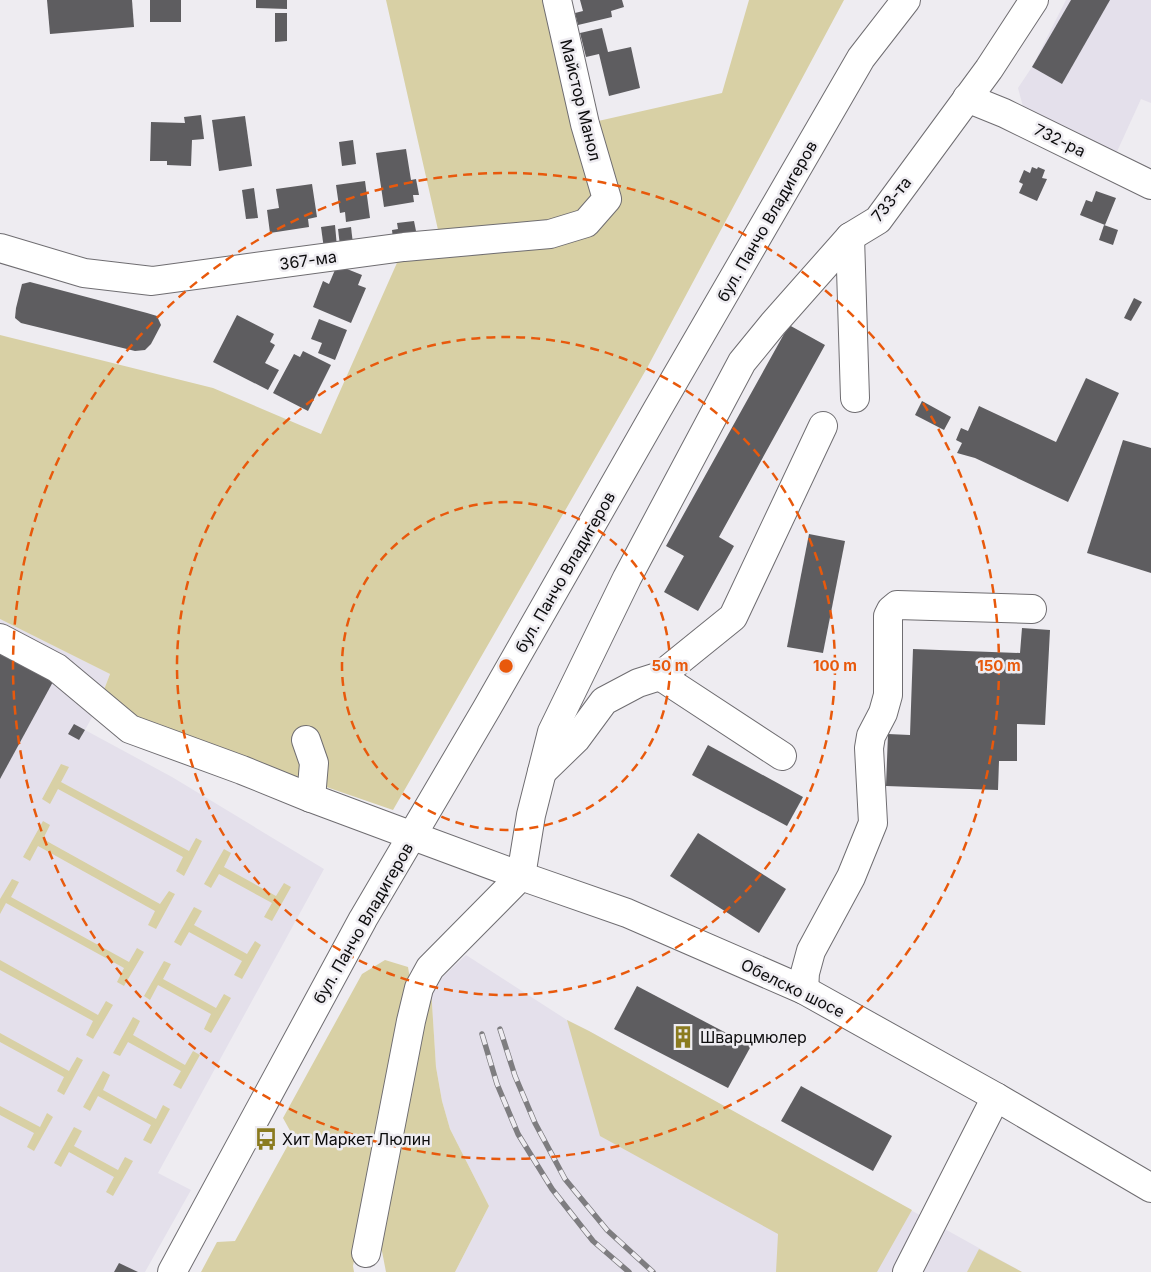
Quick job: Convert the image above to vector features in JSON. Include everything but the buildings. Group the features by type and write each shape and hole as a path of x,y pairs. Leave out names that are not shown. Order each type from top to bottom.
{"street":[{"name":"Майстор Манол","path":"558,0 585,124 607,200"},
{"name":"бул. Панчо Владигеров","path":"860,58 881,0"},
{"name":"бул. Панчо Владигеров","path":"172,1272 363,919 487,708 860,58 906,0"},
{"name":"733-та","path":"521,876 530,815 552,732 623,587 742,362 772,324 850,237 878,220 989,69 1034,0"},
{"name":"732-ра","path":"967,98 1004,113 1151,185"},
{"name":"367-ма","path":"0,248 84,273 152,281 404,246 550,234 586,223 607,200"},
{"path":"850,237 855,398"},
{"path":"541,773 576,739 604,701 638,683 660,676 733,616 823,426"},
{"path":"804,990 805,973 811,951 850,877 873,822 869,748 871,736 883,713 888,695 888,616 891,610 897,605 1032,609"},
{"name":"Обелско шосе","path":"0,638 57,668 130,729 412,836 627,913 804,990 996,1096 1151,1188"},
{"path":"660,676 782,756"},
{"path":"306,740 314,764 311,798"},
{"path":"366,1253 411,1020 419,988 430,968 521,876"},
{"path":"907,1272 996,1096"}],"shaded area":[{"path":"386,0 557,0 585,124 722,93 749,0 844,0 647,368 393,810 97,708 110,674 0,619 0,335 213,388 321,434 404,247 441,243"},
{"path":"1066,0 1151,0 1151,103 1141,99 1115,156 1025,114 1018,88 1032,67"},
{"path":"0,619 110,674 97,708 85,730 172,777 324,869 158,1173 191,1190 145,1272 0,1272"},
{"path":"61,764 69,767 61,782 189,851 196,838 202,841 184,876 176,871 183,857 58,789 50,804 42,799"},
{"path":"43,821 50,825 43,839 160,904 169,891 175,894 156,929 148,925 155,911 38,846 30,861 23,857"},
{"path":"224,849 231,853 224,867 276,896 284,883 291,887 272,921 264,917 272,903 219,874 211,888 204,884"},
{"path":"12,879 19,882 11,897 129,962 137,948 144,952 124,986 117,982 124,968 6,903 0,914 0,899"},
{"path":"194,907 202,911 194,925 247,954 255,941 261,945 242,979 234,975 242,961 189,932 181,946 174,942"},
{"path":"466,955 567,1020 1022,1272 455,1272 489,1206 450,1129 442,1101 436,1067 431,988"},
{"path":"0,960 98,1015 106,1001 113,1005 93,1039 86,1035 93,1021 0,970"},
{"path":"385,960 408,967 410,979 385,1092 353,1266 354,1272 201,1272 217,1242 235,1241 293,1136 283,1118 362,974"},
{"path":"164,961 171,964 163,979 216,1008 224,994 231,998 211,1033 204,1029 211,1014 158,985 150,1000 144,996"},
{"path":"431,988 436,1067 442,1101 450,1129 489,1206 455,1272 386,1272 380,1241"},
{"path":"133,1017 140,1021 133,1035 185,1065 193,1051 200,1055 181,1089 173,1085 181,1071 128,1042 120,1056 113,1053"},
{"path":"567,1020 912,1210 877,1272 776,1272 778,1234 600,1136"},
{"path":"0,1033 69,1071 77,1057 83,1060 64,1095 57,1091 64,1077 0,1042"},
{"path":"103,1071 110,1075 103,1090 156,1119 163,1105 170,1109 151,1144 143,1140 151,1125 98,1096 90,1111 83,1107"},
{"path":"0,1106 40,1127 47,1113 53,1117 34,1151 27,1147 34,1133 0,1115"},
{"path":"74,1127 82,1131 74,1146 118,1170 125,1157 133,1161 113,1196 106,1192 114,1177 69,1152 61,1167 54,1163"},
{"path":"979,1249 1022,1272 967,1272"}],"railway":[{"path":"500,1029 515,1076 535,1123 565,1179 607,1230 653,1272"},
{"path":"482,1034 497,1084 518,1134 552,1189 593,1241 629,1272"}],"place":[{"name":"Шварцмюлер","path":"683,1037"},
{"name":"Хит Маркет Люлин","path":"266,1139"}]}
